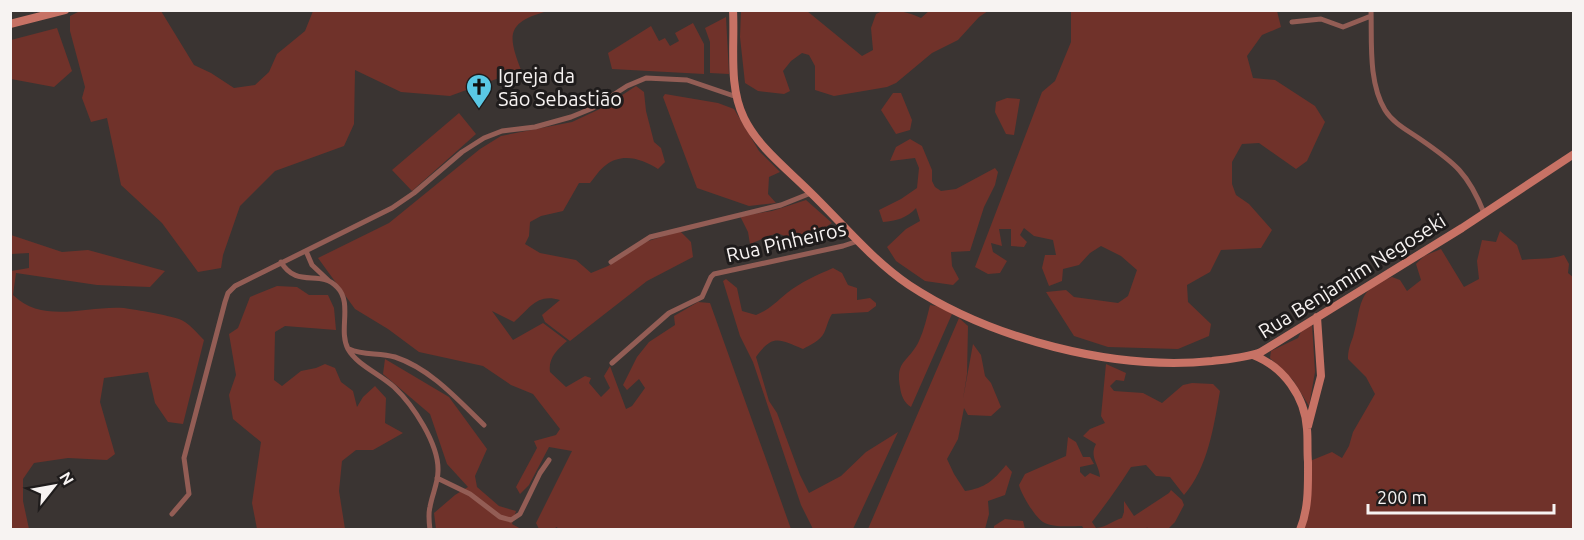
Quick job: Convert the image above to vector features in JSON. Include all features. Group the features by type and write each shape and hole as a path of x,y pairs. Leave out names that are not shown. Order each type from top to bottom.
{"main road":[{"path":"10,24 65,10"},
{"name":"Rua Benjamim Negoseki","path":"733,10 737,97 744,119 755,136 860,241 895,274 928,296 989,326 1038,343 1086,354 1153,362 1198,362 1253,355 1279,342 1574,154"},
{"path":"1307,429 1321,376 1317,317"},
{"path":"1253,355 1271,364 1294,389 1302,405 1307,429 1308,499 1300,530"}],"street":[{"path":"1292,22 1321,19 1343,27 1371,13 1374,72 1384,109 1397,124 1463,172 1484,213"},
{"path":"172,514 189,494 184,458 228,293 235,286 362,225 405,200 462,152 484,138 571,117 602,103 635,81 646,78 687,80 737,97"},
{"path":"611,262 650,237 781,204 811,193"},
{"name":"Rua Pinheiros","path":"612,363 669,313 702,297 714,274 860,241"},
{"path":"306,251 312,265 336,285 344,298 344,334 347,348 395,388 415,412 437,458 437,478 430,508 430,530"},
{"path":"281,262 290,274 296,277 330,282"},
{"path":"347,348 364,355 384,355 396,358 411,366 440,384 484,425"},
{"path":"437,478 470,494 500,517 511,520 520,514 549,460"}],"shaded area":[{"path":"80,11 161,11 194,65 234,88 255,85 269,72 277,54 305,31 313,11 548,11 525,20 514,31 514,47 521,70 450,96 401,92 355,70 354,124 344,146 275,171 240,206 223,255 221,268 198,272 162,223 121,185 107,118 91,122 82,98 85,87 70,31 70,16"},
{"path":"741,11 807,11 862,56 873,50 871,28 876,14 881,12 898,11 921,18 929,11 988,11 979,17 958,40 932,53 896,83 887,87 834,96 815,90 815,66 809,55 802,53 783,71 790,91 784,94 758,91 745,83 740,37"},
{"path":"1071,11 1277,11 1281,27 1262,35 1247,56 1253,78 1275,80 1315,106 1325,122 1307,161 1296,169 1259,143 1242,144 1232,162 1232,184 1236,195 1249,204 1272,230 1261,248 1221,250 1210,272 1187,285 1188,302 1211,324 1209,336 1178,349 1108,347 1074,336 1046,292 1066,290 1074,297 1118,303 1128,296 1137,270 1121,256 1101,246 1090,253 1079,265 1063,269 1062,281 1049,286 1042,268 1045,255 1056,255 1053,240 1034,236 1024,228 1020,235 1027,242 1024,247 1011,246 1011,229 999,229 1002,246 991,243 993,252 1007,261 1000,273 988,274 975,267 1042,92 1055,81 1071,42"},
{"path":"726,17 729,74 710,73 710,42 705,28"},
{"path":"693,23 704,44 704,74 612,69 608,53 651,26 659,41 665,38 670,46 679,41 675,33"},
{"path":"57,28 72,71 54,87 11,79 11,40"},
{"path":"636,86 644,92 654,142 661,148 665,162 658,169 632,158 612,161 590,183 579,183 563,211 541,216 530,222 529,236 525,244 540,253 576,260 591,273 608,266 645,242 680,231 691,242 693,257 647,281 570,341 545,322 542,315 560,300 552,298 540,300 514,322 492,311 513,340 543,323 567,341 550,363 550,372 566,387 585,376 591,378 589,383 601,397 610,388 604,376 610,366 626,409 632,406 645,388 639,379 627,390 623,385 637,357 649,342 675,325 674,316 698,302 710,303 791,529 558,530 557,527 539,529 536,523 572,451 549,447 529,485 520,494 516,487 537,448 534,441 556,435 560,429 533,394 511,385 483,366 419,352 388,329 355,309 318,258 389,223 480,149 501,136 572,122 604,107"},
{"path":"893,93 901,93 912,120 910,130 896,134 881,110"},
{"path":"665,94 718,103 734,109 759,151 780,172 769,177 768,194 776,203 749,206 697,188 663,97"},
{"path":"1007,98 1020,99 1014,135 1006,134 995,112 996,102"},
{"path":"459,113 476,134 412,191 392,170"},
{"path":"910,139 922,146 932,170 932,181 941,191 956,189 995,168 998,172 970,251 951,252 952,266 959,279 953,285 925,281 896,261 887,247 906,229 920,221 916,208 901,218 883,222 879,210 917,188 919,168 915,158 890,161 896,147"},
{"path":"806,200 832,223 812,236 795,240 777,233 750,244 748,232 740,216 772,211"},
{"path":"1500,231 1517,245 1522,260 1564,255 1569,264 1568,273 1574,278 1573,529 1304,530 1310,461 1332,452 1342,458 1353,432 1375,394 1366,377 1348,359 1362,300 1366,293 1380,282 1392,277 1400,280 1407,291 1421,280 1416,264 1424,256 1441,249 1464,287 1479,279 1477,261 1482,240 1496,242"},
{"path":"11,235 62,252 88,250 165,271 150,287 97,285 16,273 13,295 25,304 52,312 124,308 160,314 182,320 204,340 183,424 168,422 155,403 148,372 104,378 100,402 115,454 107,460 68,458 34,463 23,479 23,501 29,529 11,529 11,271 29,268 29,253 11,254"},
{"path":"833,268 842,273 848,285 857,288 857,300 870,298 876,306 868,312 832,314 822,336 803,349 783,341 767,344 756,357 769,401 777,413 809,493 841,476 866,452 898,432 853,529 813,529 801,505 753,362 740,336 723,281 726,279 737,288 742,311 756,315 769,308 798,285"},
{"path":"277,286 297,287 309,295 328,295 334,308 336,330 285,326 275,332 274,380 282,386 301,371 325,364 335,368 341,382 353,391 357,407 363,397 375,386 386,398 385,423 403,433 373,450 356,450 342,461 339,491 345,529 257,529 252,503 261,442 233,419 229,395 236,375 229,334 238,328 250,297"},
{"path":"930,305 942,307 952,314 911,407 906,403 900,390 899,371 919,341"},
{"path":"959,318 968,326 967,374 963,399 973,344 981,355 985,376 991,383 1001,407 991,416 968,415 964,408 958,439 947,459 965,491 988,483 1006,465 1012,472 1005,495 988,501 989,514 985,529 868,529"},
{"path":"1312,324 1315,372 1309,406 1293,380 1270,358 1271,351 1298,338 1301,332"},
{"path":"385,359 449,397 487,449 475,476 477,487 499,506 516,511 512,524 521,529 436,529 434,513 468,487 447,464 430,414 383,374"},
{"path":"1106,364 1126,373 1124,381 1116,380 1110,386 1114,391 1143,393 1162,403 1183,385 1192,383 1213,384 1220,391 1209,446 1199,472 1184,495 1170,477 1156,476 1146,465 1131,467 1092,522 1096,528 1122,518 1124,501 1134,516 1171,490 1184,505 1175,522 1168,529 1146,529 1148,527 1143,530 1084,529 1082,526 1047,524 1036,515 1020,489 1019,485 1025,474 1066,456 1068,437 1076,442 1083,457 1090,457 1094,464 1080,467 1080,472 1085,477 1090,473 1100,477 1094,457 1096,444 1083,436 1090,429 1105,423 1101,416"},
{"path":"1005,519 1023,521 1025,529 994,529 994,526"}],"place":[{"name":"Igreja da São Sebastião","path":"479,110"}]}
